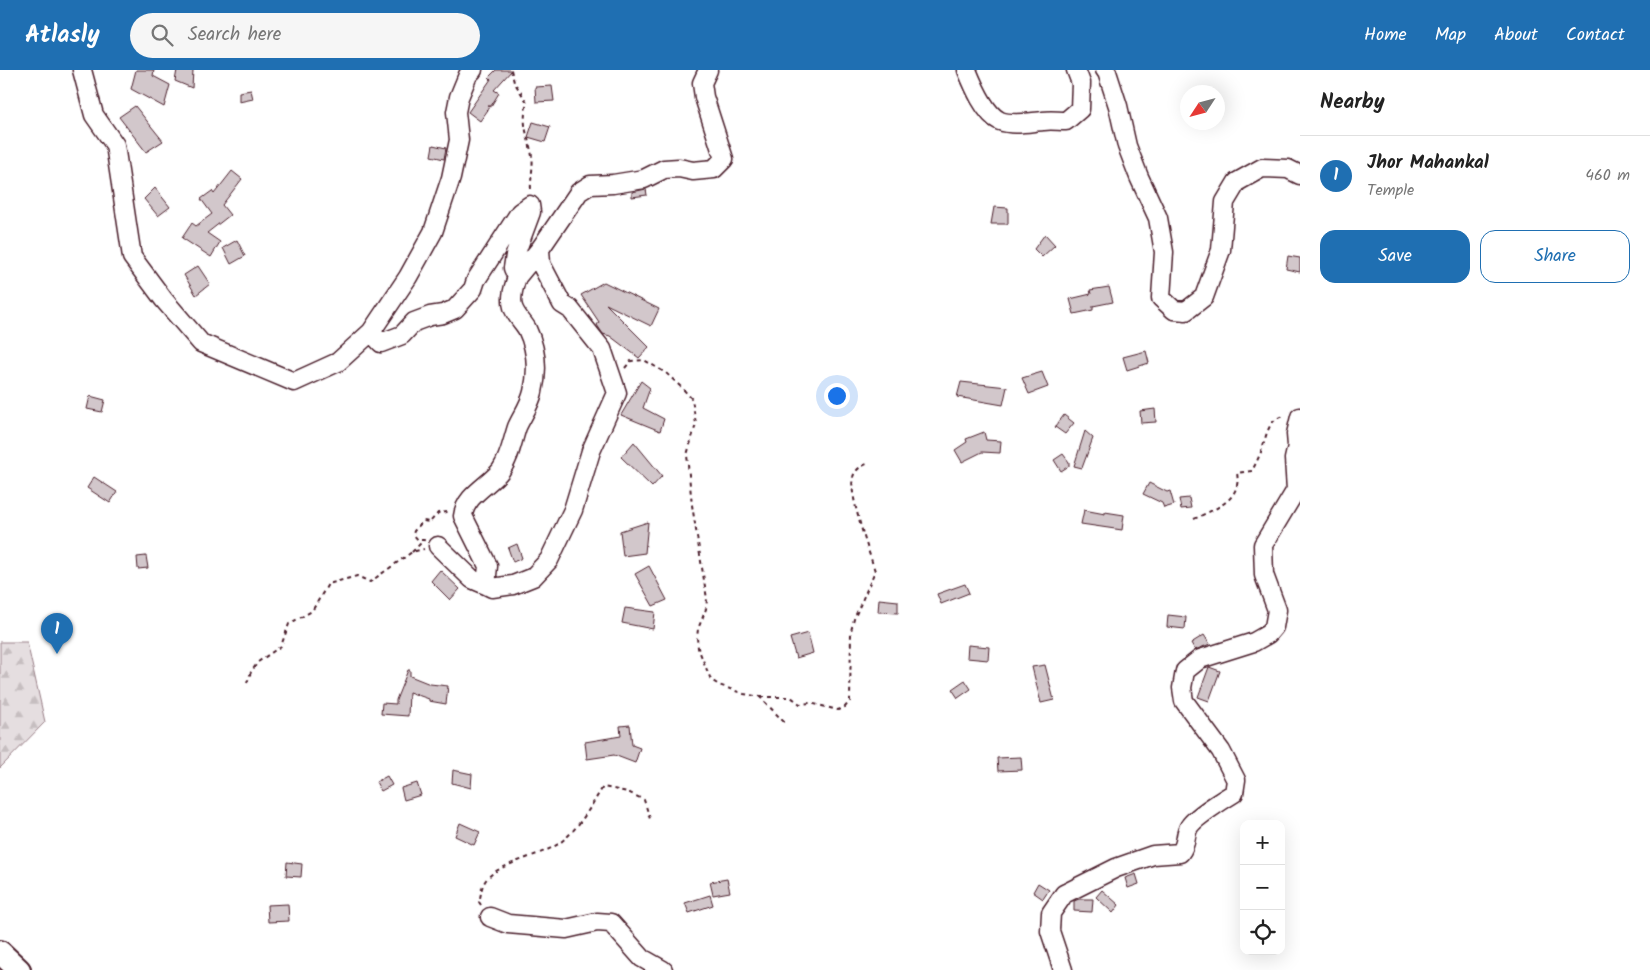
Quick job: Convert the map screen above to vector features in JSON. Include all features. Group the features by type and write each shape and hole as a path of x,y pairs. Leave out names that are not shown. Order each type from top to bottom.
{"main road":[{"path":"0,952 19,970"}],"street":[{"path":"82,70 94,115 115,145 132,257 164,300 201,343 294,382 338,362 371,332 408,277 433,232 451,178 459,140 456,112 459,97 468,75 474,70"},
{"path":"486,585 488,566 463,516 464,510 482,488 495,478 502,469 509,456 518,427 533,393 537,356 527,329 513,307 512,293 517,277 540,249 579,192 590,185 613,184 644,179 664,169 679,168 693,171 714,169 724,159 704,97 702,84 708,70"},
{"path":"967,70 974,87 991,115 1001,122 1023,124 1045,120 1066,121 1080,109 1081,83 1076,70"},
{"path":"1105,70 1108,72 1118,106 1127,146 1158,218 1164,252 1161,298 1174,310 1186,311 1204,297 1221,250 1225,202 1237,182 1262,168 1288,169 1300,174"},
{"path":"371,332 381,343 402,335 414,322 455,309 473,289 476,280 520,212 530,205 531,212 515,255 513,268 517,277"},
{"path":"438,546 472,578 492,588 513,585 533,577 549,560 573,510 591,451 617,393 602,349 570,309 562,304 541,264 540,249"},
{"path":"1063,970 1050,931 1051,913 1064,894 1116,868 1152,855 1180,853 1185,846 1189,827 1212,807 1234,793 1236,780 1221,751 1184,701 1182,688 1185,671 1200,659 1254,642 1268,634 1274,627 1277,610 1264,575 1263,545 1296,490 1294,459 1297,446 1293,417"},
{"path":"490,917 508,924 566,929 597,922 611,923 642,958 662,970"}],"path":[{"path":"511,70 514,82 527,102 524,113 524,128 533,158 530,181 530,205"},
{"path":"617,393 626,366 631,361 644,360 666,374 692,400 696,424 687,456 692,505 707,599 706,609 698,629 698,648 711,680 744,694 760,697 791,697 800,704 810,704 838,710 845,707 850,701 851,631 861,600 875,572 856,508 853,491 853,476 861,466 867,464"},
{"path":"1194,519 1228,502 1239,484 1237,473 1252,471 1262,450 1267,430 1280,417 1293,417"},
{"path":"247,683 251,672 258,662 281,646 288,624 312,611 328,584 357,576 370,582 412,552 424,540 418,540 414,534 414,531 423,521 430,522 438,513 449,512 455,509 464,510"},
{"path":"412,552 438,546"},
{"path":"760,697 786,724"},
{"path":"490,917 479,902 484,883 495,871 531,857 561,842 585,816 603,787 628,792 644,800 651,822"}],"green space":[{"path":"0,642 27,642 45,722 0,768"}],"building":[{"path":"136,70 154,70 153,76 170,85 164,107 131,89"},
{"path":"177,70 193,70 192,88 175,81"},
{"path":"496,70 512,70 494,90 499,93 491,106 488,106 490,107 480,121 468,112 491,79 489,77"},
{"path":"552,86 554,101 536,102 535,87"},
{"path":"251,90 253,99 239,102 239,92"},
{"path":"135,106 163,141 146,152 119,117"},
{"path":"533,122 550,127 545,142 528,137"},
{"path":"433,145 446,148 444,159 431,156"},
{"path":"232,171 242,179 222,205 230,215 207,233 220,242 211,257 182,238 192,223 196,226 212,214 201,199 212,191 214,194"},
{"path":"155,188 170,207 158,216 144,199"},
{"path":"646,189 647,195 632,197 632,192"},
{"path":"994,207 1008,208 1008,224 991,224"},
{"path":"1045,234 1055,245 1042,257 1034,249"},
{"path":"237,240 245,256 231,264 223,248"},
{"path":"1288,256 1300,258 1300,272 1286,269"},
{"path":"198,266 210,284 196,295 184,275"},
{"path":"604,282 659,309 651,326 606,304 649,347 639,358 610,336 603,334 597,325 599,322 581,295"},
{"path":"1109,287 1113,302 1093,306 1093,310 1074,314 1070,299 1091,294 1090,290"},
{"path":"1146,351 1149,363 1127,370 1123,357"},
{"path":"1042,372 1048,387 1029,394 1022,378"},
{"path":"641,381 650,388 643,408 664,419 660,431 621,415"},
{"path":"961,382 1007,387 1003,405 957,397"},
{"path":"90,396 105,400 102,412 87,409"},
{"path":"1155,409 1156,422 1141,423 1140,411"},
{"path":"1064,415 1074,423 1065,434 1055,427"},
{"path":"1085,431 1093,438 1082,468 1074,466"},
{"path":"984,432 986,440 1001,441 1000,453 982,452 962,462 955,450 967,442 966,439"},
{"path":"634,442 662,476 652,487 621,457"},
{"path":"1063,454 1069,462 1069,466 1061,471 1054,460"},
{"path":"94,477 117,492 110,503 87,488"},
{"path":"1149,483 1167,492 1170,491 1174,505 1164,508 1162,503 1143,494"},
{"path":"1189,498 1191,508 1181,509 1179,499"},
{"path":"1084,510 1124,515 1122,530 1081,524"},
{"path":"648,522 645,553 623,556 620,531"},
{"path":"517,544 522,558 513,562 508,548"},
{"path":"146,556 148,568 138,569 137,557"},
{"path":"649,566 667,600 653,606 635,574"},
{"path":"440,570 460,589 450,600 431,581"},
{"path":"965,584 969,593 941,604 937,594"},
{"path":"879,599 898,601 898,613 878,612"},
{"path":"625,608 655,612 653,629 622,623"},
{"path":"1168,615 1186,617 1185,629 1167,627"},
{"path":"808,633 813,653 796,658 790,638"},
{"path":"1204,635 1210,644 1195,650 1191,643"},
{"path":"968,645 989,647 988,660 967,658"},
{"path":"1045,665 1054,700 1041,703 1032,667"},
{"path":"1209,667 1220,671 1209,701 1198,697"},
{"path":"408,670 410,670 410,676 430,684 448,686 446,704 429,701 429,699 409,692 408,716 381,714 382,703 396,704"},
{"path":"965,680 971,689 958,698 952,689"},
{"path":"630,725 632,745 640,748 635,763 614,755 587,759 585,742 621,736 620,726"},
{"path":"1021,757 1022,770 998,771 997,758"},
{"path":"453,770 472,774 471,788 452,783"},
{"path":"387,776 392,785 381,791 376,782"},
{"path":"417,783 421,795 404,800 401,788"},
{"path":"460,823 480,832 474,845 455,836"},
{"path":"287,862 302,864 301,877 286,876"},
{"path":"1136,874 1139,884 1128,888 1125,878"},
{"path":"727,879 730,892 713,895 710,882"},
{"path":"1038,883 1049,890 1043,899 1033,892"},
{"path":"1102,890 1119,905 1113,913 1096,897"},
{"path":"710,895 713,905 689,913 685,903"},
{"path":"1093,899 1092,912 1074,911 1074,901"},
{"path":"288,904 289,921 268,922 267,905"}],"place":[{"name":"Jhor Mahankal","path":"57,654"}]}
